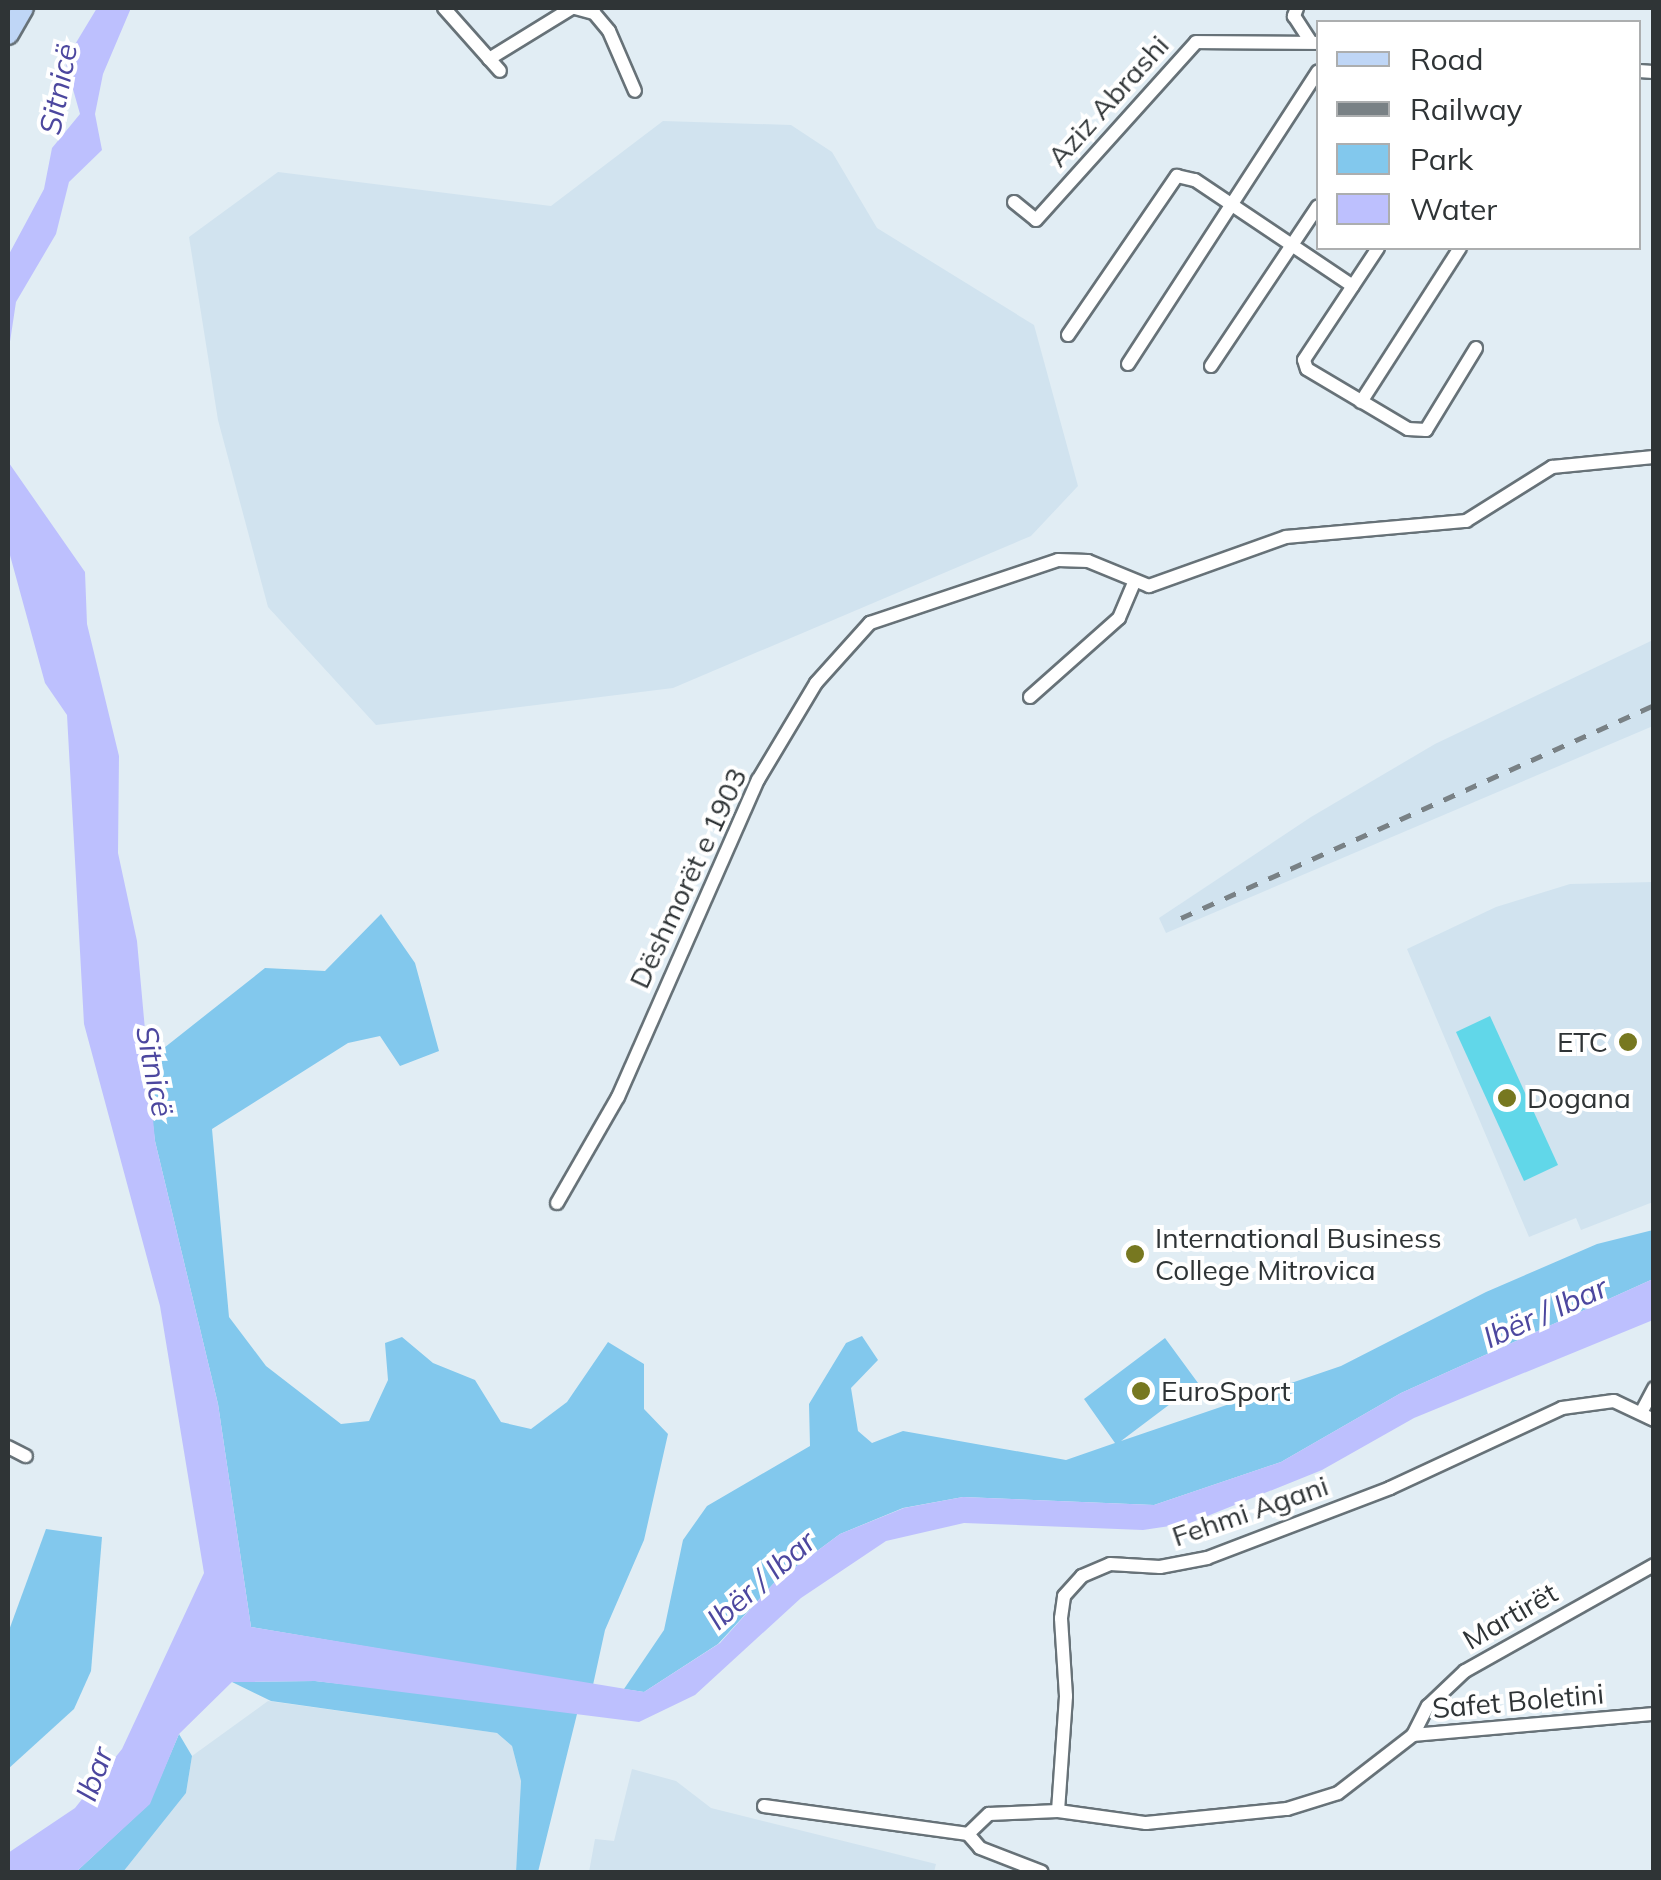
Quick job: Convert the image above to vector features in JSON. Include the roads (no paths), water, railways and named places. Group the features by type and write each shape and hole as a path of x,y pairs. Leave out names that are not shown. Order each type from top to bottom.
{"main road":[{"path":"8,34 23,8"}],"street":[{"path":"444,8 500,71"},
{"path":"489,59 573,8 594,13 609,31 635,91"},
{"path":"1297,8 1294,16 1315,43"},
{"name":"Aziz Abrashi","path":"1014,202 1036,220 1196,42 1315,43"},
{"path":"1128,364 1316,73"},
{"path":"1068,335 1173,179 1195,180 1353,286"},
{"path":"1211,366 1316,209"},
{"path":"1377,250 1304,360 1361,402 1426,430 1476,348"},
{"path":"1361,402 1459,250"},
{"path":"1030,697 1119,618 1134,582 1158,585 1298,535 1466,521 1552,467 1654,457"},
{"name":"Dëshmorët e 1903","path":"556,1203 618,1097 758,780 816,682 853,638 897,610 1058,560 1088,561 1134,582"},
{"path":"1648,1416 1654,1388"},
{"name":"Fehmi Agani","path":"1058,1811 1066,1696 1061,1618 1064,1596 1082,1576 1110,1564 1160,1567 1206,1558 1390,1488 1562,1408 1614,1401 1648,1416"},
{"path":"8,1447 26,1456"},
{"name":"Martirët","path":"1413,1735 1428,1706 1465,1671 1654,1565"},
{"name":"Safet Boletini","path":"968,1834 989,1814 1058,1811 1146,1822 1304,1806 1338,1792 1413,1735 1654,1714"},
{"path":"764,1806 968,1834 980,1848 1042,1872"}],"water":[{"path":"97,8 131,8 103,74 95,114 102,150 69,182 56,234 16,302 8,355 8,256 44,189 52,148 80,114 65,61"},
{"path":"8,446 9,463 85,572 87,624 119,756 118,853 137,941 155,1141 218,1404 251,1627 644,1692 720,1643 774,1583 840,1534 904,1508 963,1497 1154,1505 1281,1462 1401,1393 1653,1279 1653,1320 1414,1418 1322,1470 1190,1523 1143,1530 964,1523 886,1541 801,1598 695,1695 639,1722 315,1681 232,1682 179,1734 150,1804 76,1872 8,1872 8,1853 75,1808 122,1749 204,1573 160,1306 84,1024 67,715 45,683 8,548"}],"railway":[{"path":"1181,918 1654,705"}],"place":[{"name":"ETC","path":"1628,1042"},
{"name":"Dogana","path":"1507,1098"},
{"name":"International Business College Mitrovica","path":"1135,1254"},
{"name":"EuroSport","path":"1141,1391"}],"water label":[{"name":"Sitnicë","path":"58,89"},
{"name":"Sitnicë","path":"155,1071"},
{"name":"Ibër / Ibar","path":"1545,1312"},
{"name":"Ibër / Ibar","path":"761,1580"},
{"name":"Ibar","path":"94,1774"}]}
